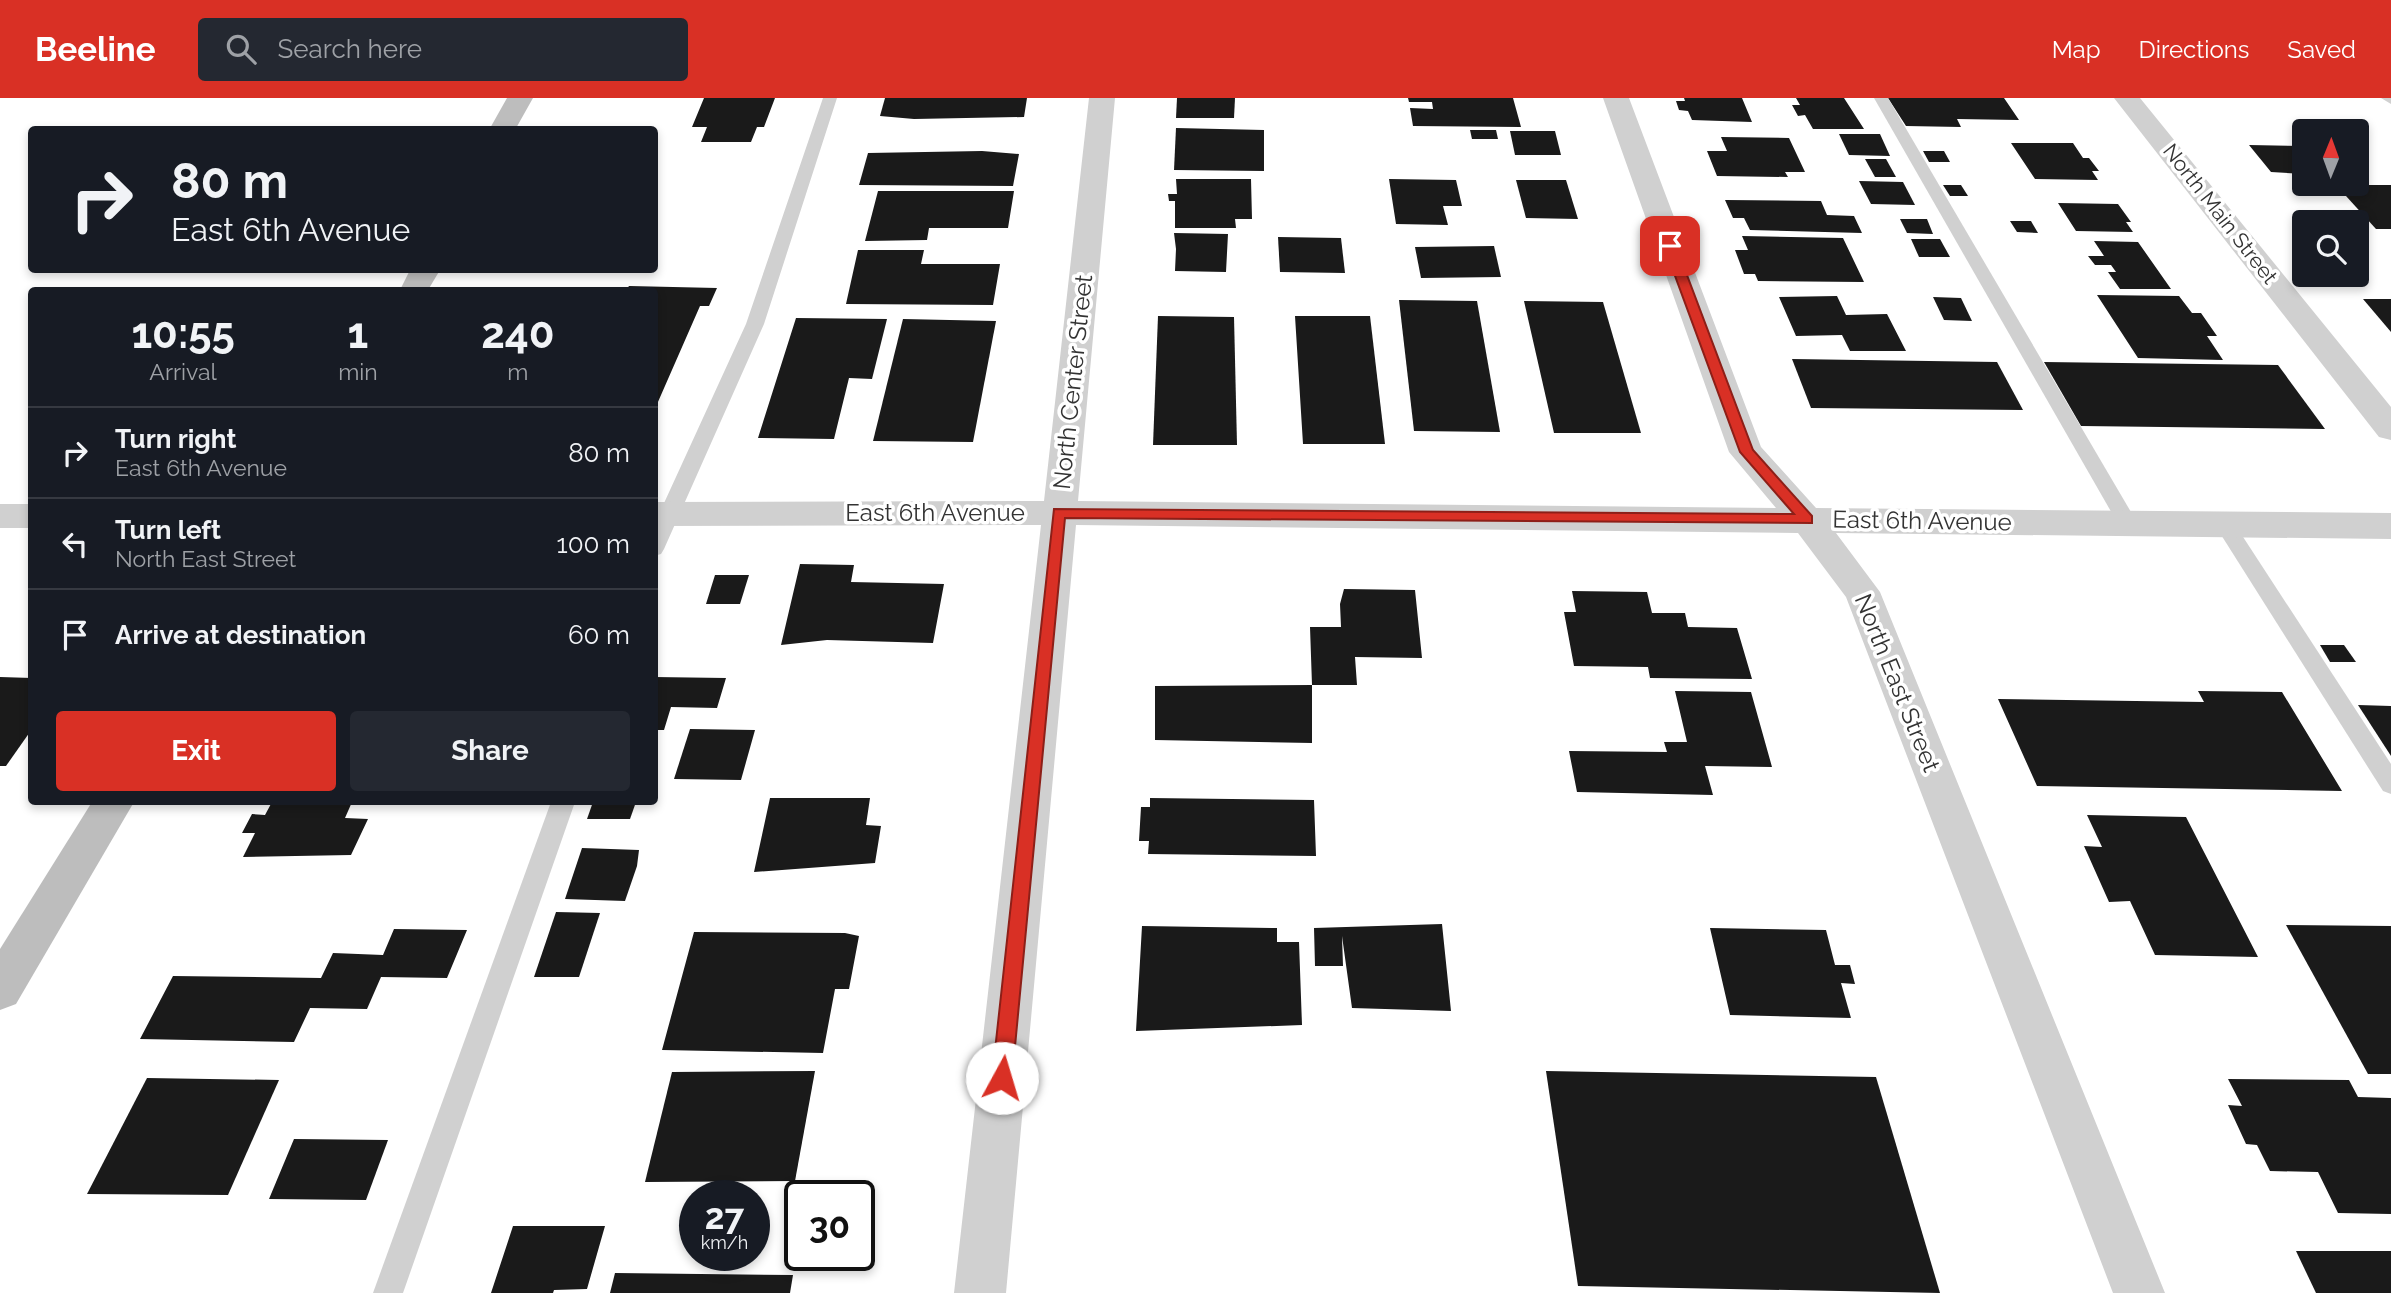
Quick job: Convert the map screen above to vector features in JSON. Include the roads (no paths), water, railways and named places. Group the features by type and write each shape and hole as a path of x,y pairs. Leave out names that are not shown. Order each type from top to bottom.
{"street":[{"path":"504,126 520,98"},
{"name":"North Center Street","path":"980,1293 1102,98"},
{"name":"North East Street","path":"1616,98 1746,452 1807,520 1862,592 2139,1293"},
{"name":"North Main Street","path":"2127,98 2391,429"},
{"name":"East 6th Avenue","path":"663,514 1059,513 2391,526"},
{"path":"0,516 28,516"},
{"path":"0,989 112,805"}],"lane":[{"path":"658,533 663,514 755,324 830,98"},
{"path":"1881,98 2128,524"},
{"path":"2225,525 2391,784"},
{"path":"388,1293 562,805"}]}
